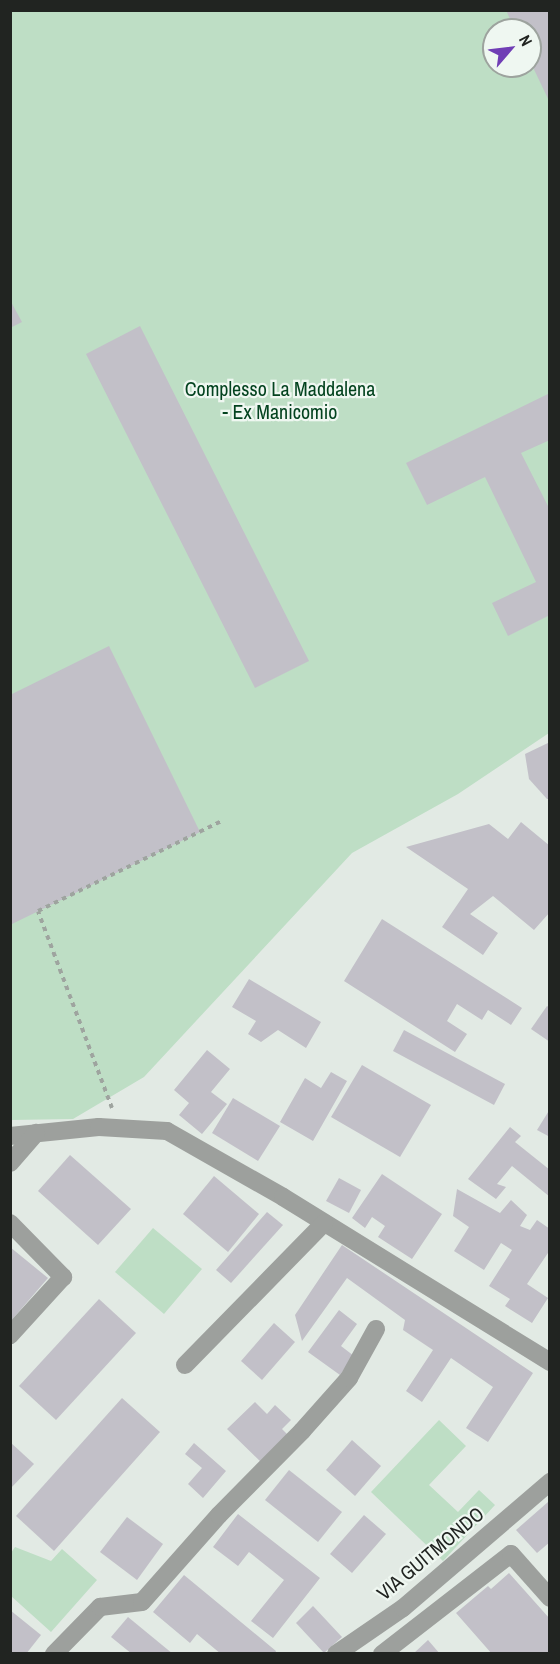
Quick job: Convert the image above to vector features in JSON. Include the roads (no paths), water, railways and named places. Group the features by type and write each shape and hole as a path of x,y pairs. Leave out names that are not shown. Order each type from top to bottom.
{"street":[{"path":"10,1136 99,1127 167,1131 324,1223 549,1362"},
{"path":"10,1163 36,1133"},
{"path":"10,1223 63,1277 10,1335"},
{"path":"185,1365 324,1223"},
{"path":"54,1653 100,1607 142,1602 219,1515 302,1431 349,1378 376,1329"},
{"name":"VIA GUITMONDO","path":"336,1653 403,1608 549,1482"},
{"path":"382,1653 511,1554 549,1598"}],"park label":[{"name":"Complesso La Maddalena - Ex Manicomio","path":"280,400"}]}
